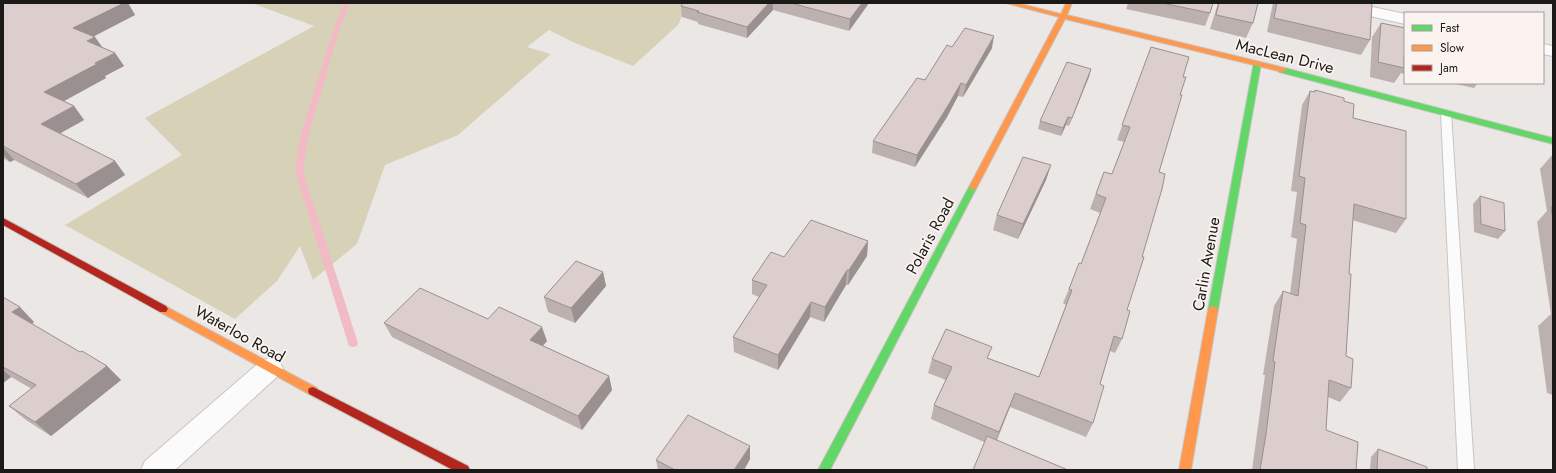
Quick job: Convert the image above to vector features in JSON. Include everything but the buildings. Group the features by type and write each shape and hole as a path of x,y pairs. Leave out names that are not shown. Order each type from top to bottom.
{"street":[{"name":"MacLean Drive","path":"1009,3 1257,64 1553,141"},
{"name":"Polaris Road","path":"824,470 1070,3"},
{"path":"1332,3 1404,19"},
{"name":"Carlin Avenue","path":"1184,470 1257,64"},
{"name":"Waterloo Road","path":"3,221 270,368 464,470"},
{"path":"155,470 270,368"}],"lane":[{"path":"1446,113 1466,470"}],"shaded area":[{"path":"251,3 688,3 678,25 633,66 575,43 549,30 527,47 551,54 458,135 385,165 357,244 313,280 300,246 277,281 235,319 65,225 182,155 145,118 314,26"}],"waterway":[{"path":"347,3 335,34 304,137 299,172 353,343"}],"traffic: fast":[{"path":"1213,310 1257,64"},
{"path":"1282,70 1553,141"},
{"path":"824,470 973,187"}],"traffic: slow":[{"path":"1009,3 1282,70"},
{"path":"973,187 1069,4"},
{"path":"163,309 313,391"},
{"path":"1185,470 1213,310"}],"traffic: jam":[{"path":"3,221 163,309"},
{"path":"313,391 464,470"}]}
